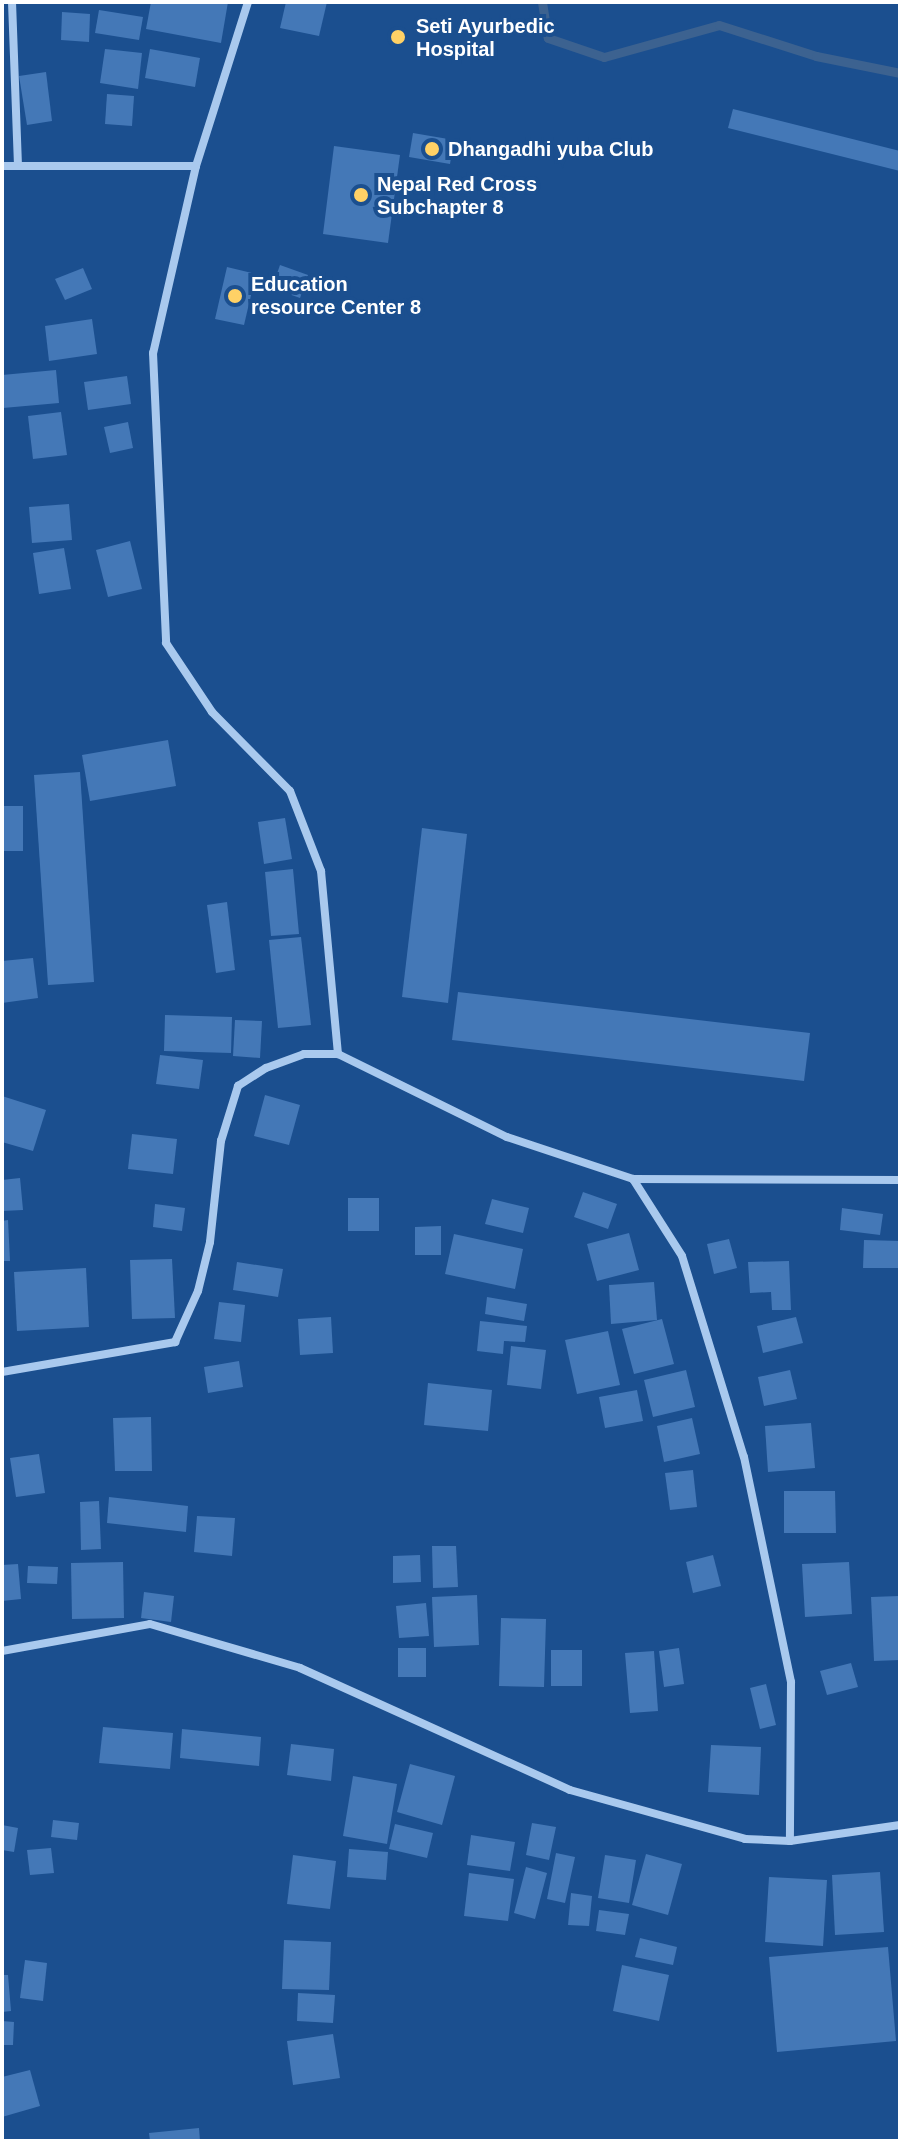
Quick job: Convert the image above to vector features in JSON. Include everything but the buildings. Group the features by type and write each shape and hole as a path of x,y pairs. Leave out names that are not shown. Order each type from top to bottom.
{"street":[{"path":"12,2 18,163"},
{"path":"248,2 196,166 153,353 166,643 212,712 290,791 321,871 338,1054"},
{"path":"2,166 18,163 196,166"},
{"path":"2,1372 175,1342 198,1291 210,1242 221,1141 238,1086 266,1068 304,1054 338,1054 507,1137 633,1179 900,1180"},
{"path":"633,1179 682,1256 744,1457 791,1682 790,1841"},
{"path":"2,1651 150,1624 300,1668 570,1790 745,1839 790,1841 900,1825"}],"waterway":[{"path":"542,2 548,38 604,57 719,25 816,56 900,73"}],"place":[{"name":"Seti Ayurbedic Hospital","path":"398,37"},
{"name":"Dhangadhi yuba Club","path":"432,149"},
{"name":"Nepal Red Cross Subchapter 8","path":"361,195"},
{"name":"Education resource Center 8","path":"235,296"}]}
